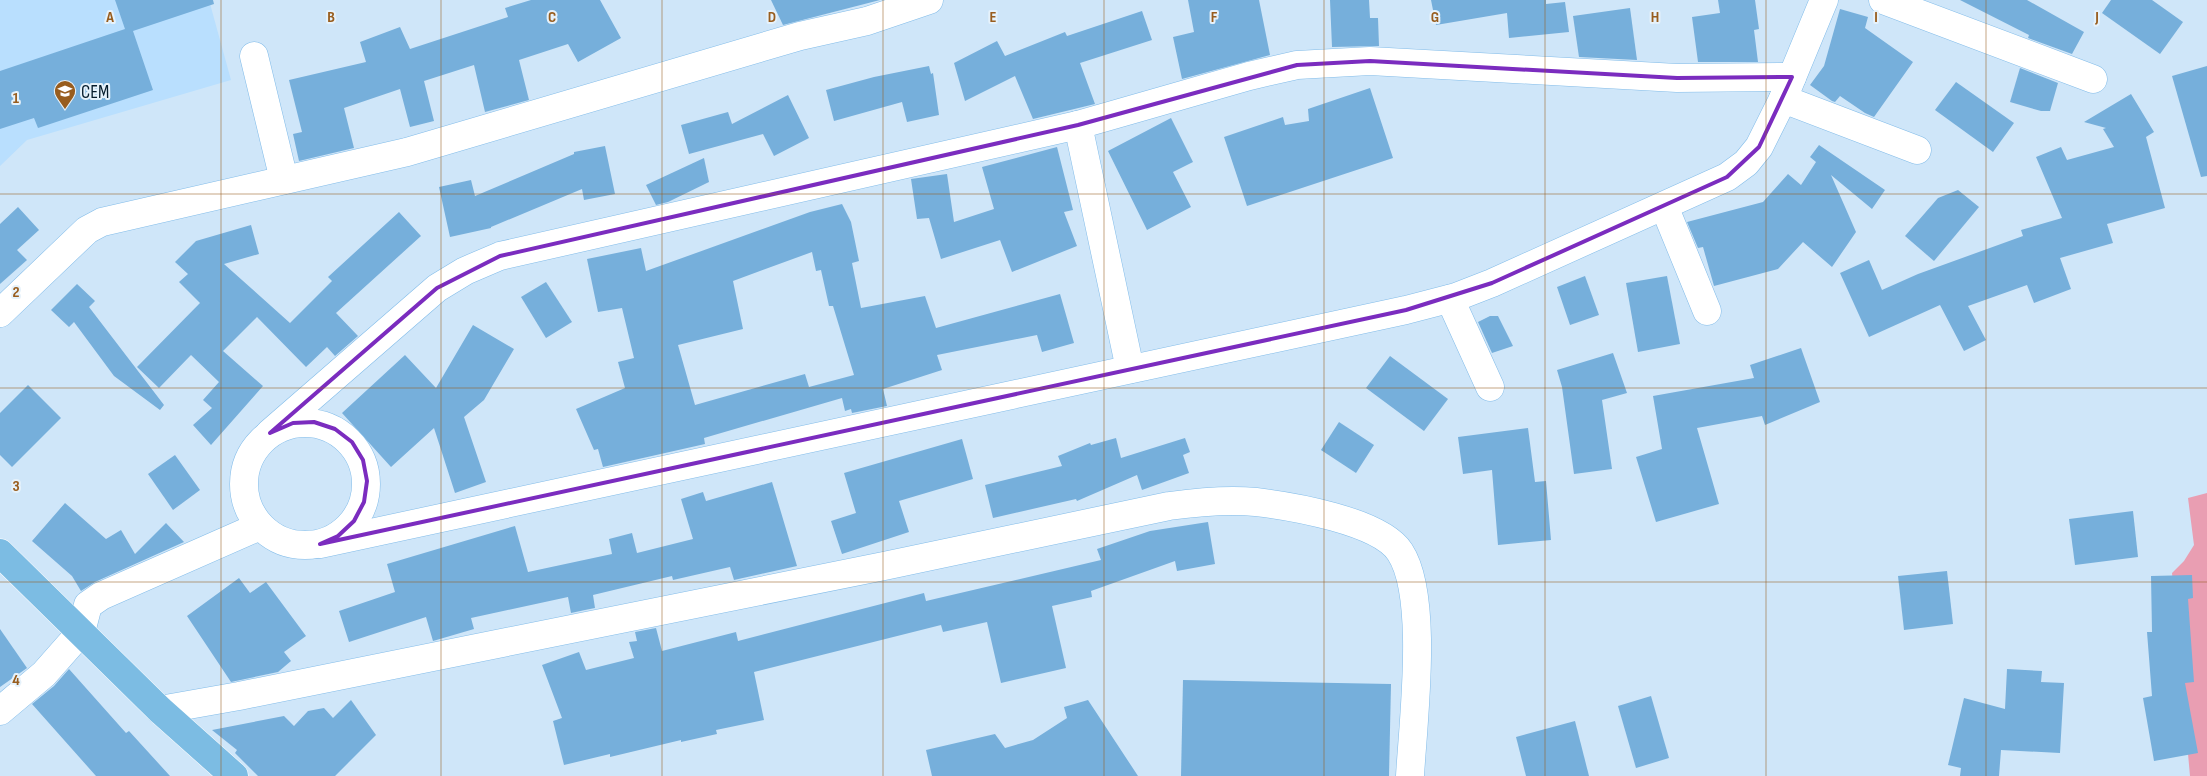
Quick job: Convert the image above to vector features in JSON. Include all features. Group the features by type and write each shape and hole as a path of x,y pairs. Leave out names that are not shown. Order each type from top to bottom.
{"main road":[{"path":"0,553 160,710 234,776"}],"street":[{"path":"0,313 87,230 102,222 407,152 800,36 867,21 929,0"},
{"path":"1824,0 1787,88 1758,148 1746,163 1727,177 1664,206 1492,283 1450,299 320,544 298,545 277,539 260,526 248,508 244,489 245,468 254,449 437,288 465,271 500,256 1078,125 1249,76 1296,65 1370,61 1677,78 1787,88 1917,150"},
{"path":"1883,0 2092,79"},
{"path":"254,56 284,180"},
{"path":"1078,125 1130,368"},
{"path":"1664,206 1707,311"},
{"path":"1450,299 1490,387"},
{"path":"270,433 292,423 314,422 334,429 352,442 363,460 367,481 364,502 354,521 338,536 320,544"},
{"path":"160,710 239,696 865,570 1169,506 1208,501 1256,502 1340,518 1380,534 1399,551 1409,574 1417,619 1410,776"},
{"path":"0,711 44,674 82,632 88,605 101,596 260,526"}],"highlighted area":[{"path":"1370,61 1677,78 1792,77 1759,147 1727,177 1492,283 1406,310 320,544 338,536 354,521 364,502 367,481 363,460 352,442 335,429 314,422 293,423 270,433 437,288 500,256 1078,125 1297,65"}],"shaded area":[{"name":"CEM","path":"0,0 209,0 231,80 27,140 0,166"},
{"path":"2207,493 2207,776 2190,776 2172,573 2184,561 2194,545 2188,498"}],"building":[{"path":"115,0 213,0 214,4 133,31 153,90 38,128 34,118 0,129 0,71 125,29"},
{"path":"531,0 600,0 621,38 578,62 568,44 519,60 529,100 485,112 474,65 424,81 434,121 410,127 400,89 344,108 354,148 299,161 293,134 302,132 289,80 366,62 360,42 400,27 410,49 508,17 505,8"},
{"path":"771,0 880,0 783,25"},
{"path":"1188,0 1259,0 1270,55 1182,79 1173,37 1194,32"},
{"path":"1330,0 1369,0 1370,18 1378,18 1379,46 1332,47"},
{"path":"1431,0 1546,0 1546,4 1565,2 1569,32 1509,38 1507,13 1436,25"},
{"path":"1718,0 1755,0 1759,29 1754,30 1758,62 1698,62 1692,17 1720,13"},
{"path":"1960,0 2027,0 2084,32 2072,54 2028,38 2029,35"},
{"path":"2111,0 2152,0 2183,22 2160,54 2102,13"},
{"path":"1630,8 1637,60 1579,57 1573,16"},
{"path":"1840,9 1868,17 1865,28 1913,62 1874,117 1840,96 1835,102 1832,101 1810,85 1824,66"},
{"path":"1142,11 1152,40 1080,63 1095,104 1033,119 1015,76 965,101 954,63 997,41 1005,56 1065,32 1067,36"},
{"path":"929,66 931,74 933,73 939,115 907,122 902,102 834,121 826,90 874,77"},
{"path":"2207,66 2207,176 2201,177 2172,76"},
{"path":"2020,68 2058,83 2050,111 2041,111 2010,102"},
{"path":"1956,82 2014,123 1993,152 1935,110"},
{"path":"1370,88 1393,158 1247,206 1224,137 1283,117 1285,125 1309,121 1308,109"},
{"path":"2131,94 2154,132 2146,137 2165,208 2107,224 2113,243 2060,258 2071,289 2034,303 2027,285 1968,306 1986,340 1964,351 1940,305 1869,337 1840,273 1869,260 1882,290 1918,274 2023,236 2021,230 2062,218 2036,157 2061,147 2067,160 2114,147 2103,129 2106,128 2084,122"},
{"path":"788,95 809,138 774,156 763,134 689,154 681,125 728,112 732,124"},
{"path":"1171,118 1193,162 1173,172 1191,207 1147,230 1108,151"},
{"path":"1819,145 1885,190 1872,209 1831,175 1856,232 1832,267 1803,242 1778,269 1714,286 1703,247 1698,248 1687,222 1763,202 1788,174 1801,185 1816,162 1810,157"},
{"path":"605,146 615,194 584,200 582,189 491,228 450,237 439,187 471,180 475,196 574,154 574,152"},
{"path":"1057,147 1073,210 1064,212 1077,246 1012,272 1000,240 941,259 929,218 917,219 911,179 947,174 954,222 994,209 982,167"},
{"path":"704,158 709,182 668,202 656,205 646,185"},
{"path":"1958,190 1979,207 1934,261 1905,236 1938,198"},
{"path":"842,204 851,222 859,261 852,263 861,308 925,296 936,328 1060,294 1074,343 1042,352 1037,335 937,355 942,370 883,389 887,406 852,413 851,409 845,411 842,398 704,438 705,444 603,467 598,449 594,450 576,409 625,388 618,362 634,358 622,308 598,312 587,259 641,248 646,271 810,212","holes":["812,252 816,271 821,270 829,306 833,306 854,375 809,387 805,374 695,405 678,345 743,329 733,281"]},
{"path":"18,207 39,230 17,250 27,260 0,284 0,224"},
{"path":"399,212 421,236 336,313 358,336 335,356 327,347 306,367 257,317 223,351 263,386 211,445 193,425 212,408 203,400 219,382 191,355 159,388 137,367 200,303 179,282 188,274 175,262 196,241 251,225 259,254 224,264 290,323 332,281 328,277"},
{"path":"1585,276 1599,315 1570,325 1557,287"},
{"path":"1667,276 1680,344 1638,352 1626,283"},
{"path":"546,282 572,322 546,338 521,297"},
{"path":"77,284 95,301 89,307 164,405 160,410 114,376 74,322 69,327 51,310"},
{"path":"1490,316 1498,316 1513,346 1492,353 1478,322"},
{"path":"473,325 514,349 484,400 464,417 486,482 455,493 434,428 391,467 342,413 405,355 436,388"},
{"path":"1801,348 1820,402 1765,425 1762,416 1697,428 1719,504 1656,522 1636,457 1662,449 1653,396 1754,378 1750,365"},
{"path":"1613,353 1627,393 1602,400 1612,469 1574,474 1562,387 1557,370"},
{"path":"1390,356 1448,399 1424,431 1366,388"},
{"path":"28,385 61,418 12,467 0,455 0,413"},
{"path":"1339,422 1374,445 1356,473 1321,450"},
{"path":"1528,428 1535,482 1546,481 1551,540 1498,545 1492,470 1463,474 1458,437"},
{"path":"1116,438 1121,458 1185,438 1190,452 1183,455 1189,473 1142,490 1137,475 1077,501 1076,499 993,518 985,485 1062,466 1058,456 1090,443 1091,445"},
{"path":"962,439 973,479 899,501 909,532 842,554 831,521 856,513 844,473"},
{"path":"175,455 200,490 173,510 148,474"},
{"path":"772,482 797,566 734,580 730,567 673,580 672,576 593,595 595,608 571,613 568,597 471,618 474,629 433,641 426,617 349,642 339,611 395,592 387,564 515,526 528,572 612,554 609,539 632,533 637,553 693,539 681,499 703,492 706,501"},
{"path":"65,503 106,539 121,530 135,554 166,523 184,542 95,582 81,591 72,576 32,541"},
{"path":"2133,511 2138,557 2075,565 2069,519"},
{"path":"1208,522 1215,564 1177,571 1175,561 1091,591 1092,597 1052,606 1066,668 1001,683 987,622 943,632 941,625 754,672 764,720 716,730 717,734 681,742 681,740 610,757 610,754 564,765 553,721 562,718 542,665 579,652 586,670 634,658 629,642 637,641 635,632 656,628 662,651 736,632 738,641 924,593 926,601 1101,560 1097,549 1150,531"},
{"path":"1947,571 1953,624 1904,630 1898,576"},
{"path":"2192,575 2193,598 2188,599 2194,682 2185,683 2198,753 2154,761 2143,698 2152,696 2147,632 2152,632 2151,576"},
{"path":"239,578 250,593 266,582 306,636 284,652 291,661 278,672 231,682 187,616"},
{"path":"0,629 27,668 0,687"},
{"path":"69,669 126,733 129,731 170,776 96,776 32,704 54,686"},
{"path":"2007,669 2042,671 2041,682 2064,683 2060,753 2001,750 1999,776 1960,776 1961,768 1948,765 1964,698 2005,709"},
{"path":"1183,680 1391,684 1389,776 1181,776"},
{"path":"1651,696 1669,758 1636,768 1618,706"},
{"path":"351,700 376,735 335,776 258,776 235,753 237,750 212,730 284,716 294,726 308,711 324,708 333,718"},
{"path":"1088,700 1138,776 932,776 926,750 995,734 1005,748 1033,740 1067,718 1064,707"},
{"path":"1575,721 1589,776 1526,776 1516,737"}],"place":[{"name":"CEM","path":"65,110"}]}
